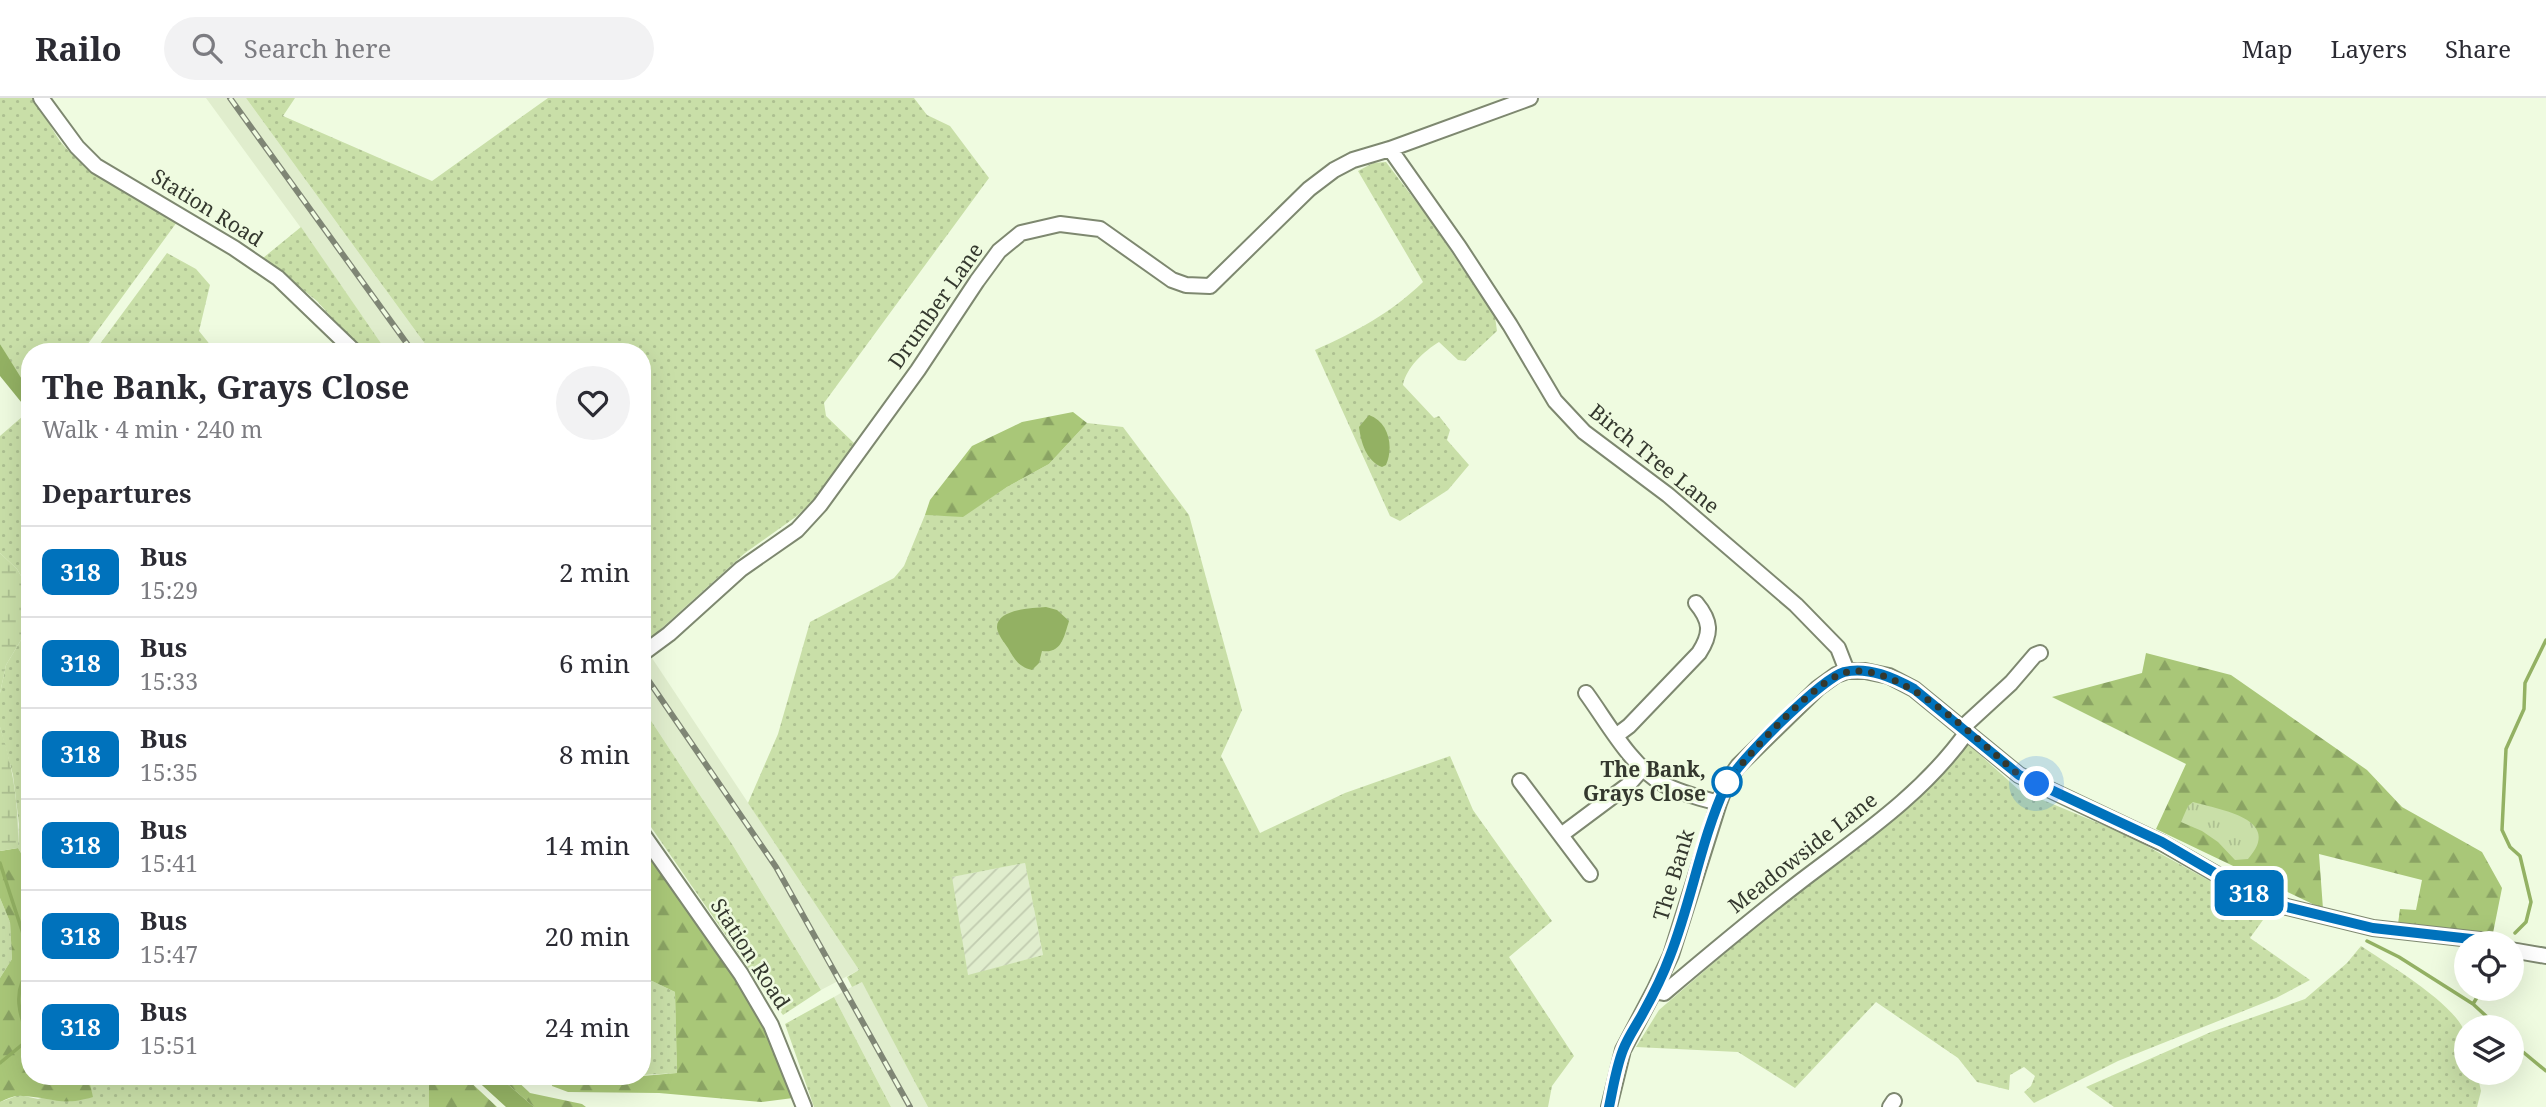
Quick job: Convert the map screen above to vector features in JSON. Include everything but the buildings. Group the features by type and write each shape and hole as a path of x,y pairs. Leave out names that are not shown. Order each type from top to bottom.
{"street":[{"name":"Station Road","path":"41,98 76,148 96,166 234,248 278,278 346,343"},
{"path":"1390,149 1530,98"},
{"name":"Drumber Lane","path":"651,647 669,634 741,569 797,530 813,513 918,370 999,251 1021,233 1060,224 1100,229 1172,280 1186,285 1210,286 1317,182 1353,160 1390,149"},
{"name":"Birch Tree Lane","path":"1390,149 1496,303 1555,401 1584,432 1668,495 1796,605 1838,648 1847,671"},
{"path":"1617,735 1629,726 1705,643 1710,627 1696,603"},
{"path":"1965,730 2035,655 2040,653"},
{"path":"1847,671 1865,671 1889,676 1914,689 2019,775 2162,842 2251,894 2287,907 2373,928 2454,937"},
{"name":"The Bank","path":"1609,1107 1623,1050 1671,955 1727,782 1751,752 1818,688 1836,675 1847,671"},
{"path":"1586,693 1643,768 1659,782 1719,803"},
{"name":"Meadowside Lane","path":"1654,991 1664,993 1758,914 1913,793 1952,753 1965,730"},
{"path":"1561,835 1628,785 1643,768"},
{"path":"1520,781 1590,873"},
{"name":"Station Road","path":"651,846 741,974 771,1025 804,1107"},
{"path":"2524,952 2546,956"}],"shaded area":[{"path":"206,98 246,98 424,343 381,343"},
{"path":"0,344 21,378 21,402 0,376"},
{"path":"1369,415 1381,423 1388,436 1390,451 1386,465 1382,467 1368,456 1361,439 1359,427"},
{"path":"1046,607 1057,610 1069,621 1064,638 1054,650 1042,651 1039,663 1032,670 1027,669 1012,656 999,633 998,622 1009,613"},
{"path":"651,659 859,970 821,990 732,844 651,721"},
{"path":"1025,863 1043,955 967,976 951,877"},
{"path":"862,981 928,1107 891,1107 834,997"},
{"path":"482,1085 508,1085 534,1107 506,1107"}],"green space":[{"path":"0,98 33,98 60,141 77,159 118,189 177,222 89,343 21,343 21,381 0,344"},
{"path":"246,98 295,98 283,116 432,181 548,98 914,98 927,115 950,126 989,178 824,403 826,416 856,445 823,491 797,516 745,553 651,638 651,343 424,343"},
{"path":"1386,162 1430,220 1495,317 1497,331 1465,361 1458,360 1439,342 1422,355 1408,372 1403,385 1434,418 1439,416 1450,430 1447,440 1469,465 1448,490 1400,521 1390,516 1315,350 1372,321 1423,282 1358,171 1373,163"},
{"path":"301,227 381,343 354,343 317,301 263,258"},
{"path":"167,253 196,269 210,285 199,331 209,343 101,343"},
{"path":"1073,412 1087,423 1049,464 1007,487 963,517 925,515 930,500 972,446 1022,422"},
{"path":"21,418 21,576 0,553 0,436"},
{"path":"1087,423 1123,427 1189,515 1242,710 1221,756 1260,833 1345,793 1450,756 1473,810 1552,921 1509,957 1574,1056 1552,1086 1548,1107 928,1107 862,982 852,987 847,977 859,970 748,803 778,734 810,622 894,578 904,566 925,515 963,516 1049,464","holes":["1025,863 1043,955 968,975 952,877"]},
{"path":"0,553 21,576 21,640 6,665 0,693"},
{"path":"21,640 21,853 18,848 19,824 13,775 0,727 0,693 6,665"},
{"path":"2146,653 2231,675 2367,770 2402,807 2482,852 2502,888 2493,931 2454,931 2454,935 2398,924 2400,909 2416,910 2422,880 2319,854 2323,909 2156,829 2186,764 2052,697 2142,673"},
{"path":"651,721 732,844 821,990 783,1015 651,827"},
{"path":"0,727 12,772 18,848 0,851"},
{"path":"1968,744 2019,790 2125,834 2268,913 2250,938 2310,980 2276,998 2118,1061 2034,1103 2024,1092 2031,1086 2035,1076 2024,1067 2010,1075 2009,1090 1977,1082 1958,1058 1876,1002 1795,1088 1738,1052 1636,1047 1659,1010"},
{"path":"2193,802 2232,813 2254,825 2259,834 2257,845 2248,859 2235,860 2218,842 2181,822 2188,806"},
{"path":"18,848 21,853 21,1085 90,1085 93,1097 64,1101 19,1096 0,1102 0,978 12,959 10,922 0,898 0,851"},
{"path":"651,854 731,968 766,1028 793,1098 761,1102 659,1093 568,1092 552,1086 651,1085 651,1075 677,1073 675,992 652,981"},
{"path":"0,898 10,922 12,959 0,978"},
{"path":"2361,946 2420,986 2450,1011 2454,1016 2454,1085 2480,1085 2477,1107 2114,1107 2086,1087 2211,1032 2305,999 2347,963"},
{"path":"651,981 675,992 677,1073 651,1074"},
{"path":"834,997 891,1107 814,1107 785,1024"},
{"path":"87,1085 429,1085 429,1107 0,1107 0,1102 19,1095 38,1099"},
{"path":"429,1085 474,1085 497,1107 429,1107"},
{"path":"508,1085 522,1085 530,1093 586,1107 534,1107"}],"waterway":[{"path":"2517,931 2526,922 2531,902 2520,856 2510,847 2502,830 2506,749 2524,709 2525,683 2546,640"},
{"path":"0,863 21,927"},
{"path":"2367,941 2399,957 2473,1004"},
{"path":"21,986 21,1016"},
{"path":"2475,1001 2473,1004 2485,1015"},
{"path":"0,1063 21,1046"},
{"path":"2524,1053 2546,1071"}],"railway":[{"path":"230,98 407,343"},
{"path":"651,684 776,867 910,1107"}],"bus line":[{"name":"318","path":"1609,1107 1623,1050 1671,955 1727,782 1751,752 1818,688 1836,675 1847,671 1865,671 1889,676 1914,689 2019,775 2162,842 2251,894 2287,907 2373,928 2454,937"}],"place":[{"name":"The Bank, Grays Close","path":"1727,782"}],"route":[{"path":"1727,782 1751,752 1818,688 1836,675 1847,671 1865,671 1889,676 1914,689 2019,775 2037,784"}]}
